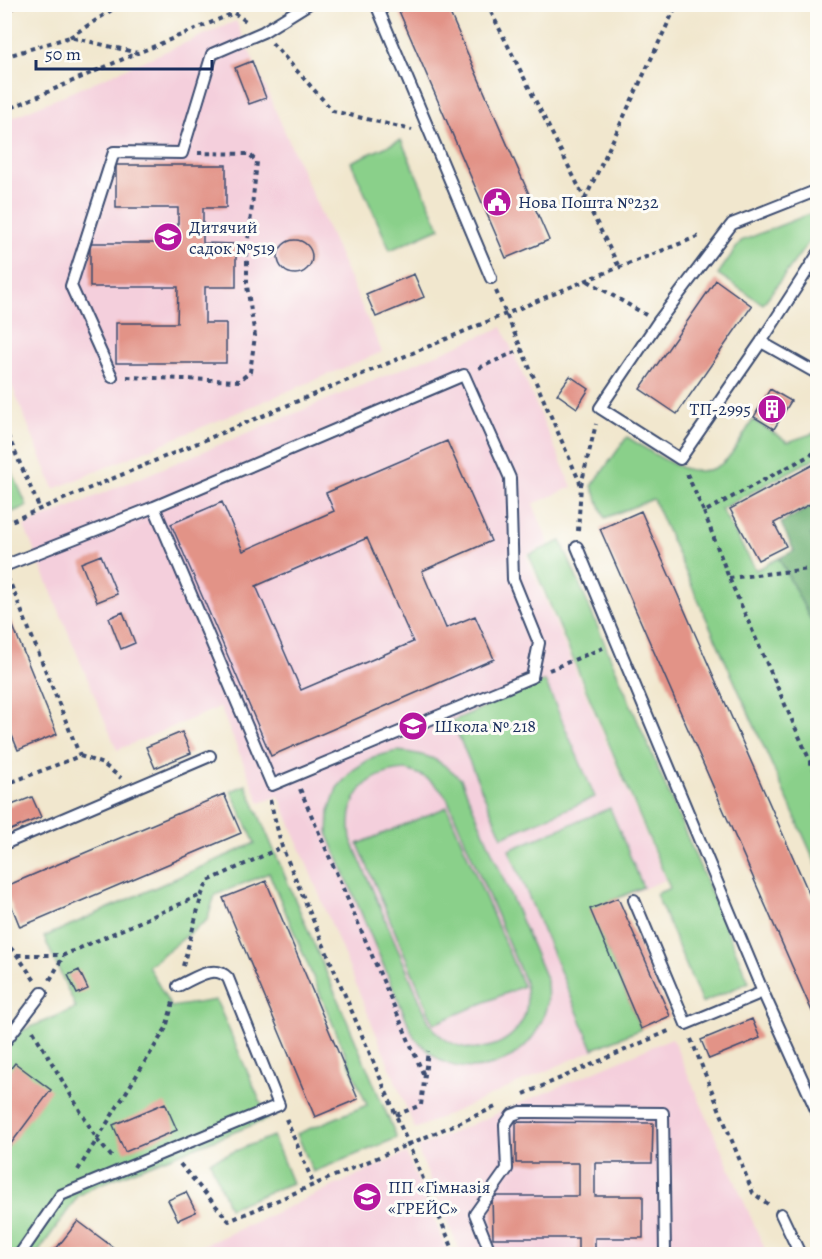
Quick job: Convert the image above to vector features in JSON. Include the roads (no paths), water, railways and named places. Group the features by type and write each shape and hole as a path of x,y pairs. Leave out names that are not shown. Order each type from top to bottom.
{"lane":[{"path":"112,377 71,286 114,152 182,153 212,54 263,32 308,4"},
{"path":"376,4 429,135 491,278"},
{"path":"818,190 732,224 658,322 600,408 680,459 761,342 818,254"},
{"path":"761,342 818,374"},
{"path":"4,566 154,507 464,375 510,478 513,579 539,643 532,677 272,784 154,507"},
{"path":"577,547 763,992 818,1114"},
{"path":"4,844 210,756"},
{"path":"634,900 686,1024 763,992"},
{"path":"20,1254 61,1195 279,1105 228,978 222,972 215,971 178,986"},
{"path":"4,1043 42,993"},
{"path":"491,1254 475,1214 507,1169 505,1125 512,1115 521,1112 663,1113 664,1254"},
{"path":"781,1214 800,1254"}],"place":[{"name":"Нова Пошта №232","path":"497,202"},
{"name":"Дитячий садок №519","path":"168,237"},
{"name":"ТП-2995","path":"772,409"},
{"name":"Школа № 218","path":"413,726"},
{"name":"ПП «Гімназія «ГРЕЙС»","path":"367,1197"}]}
